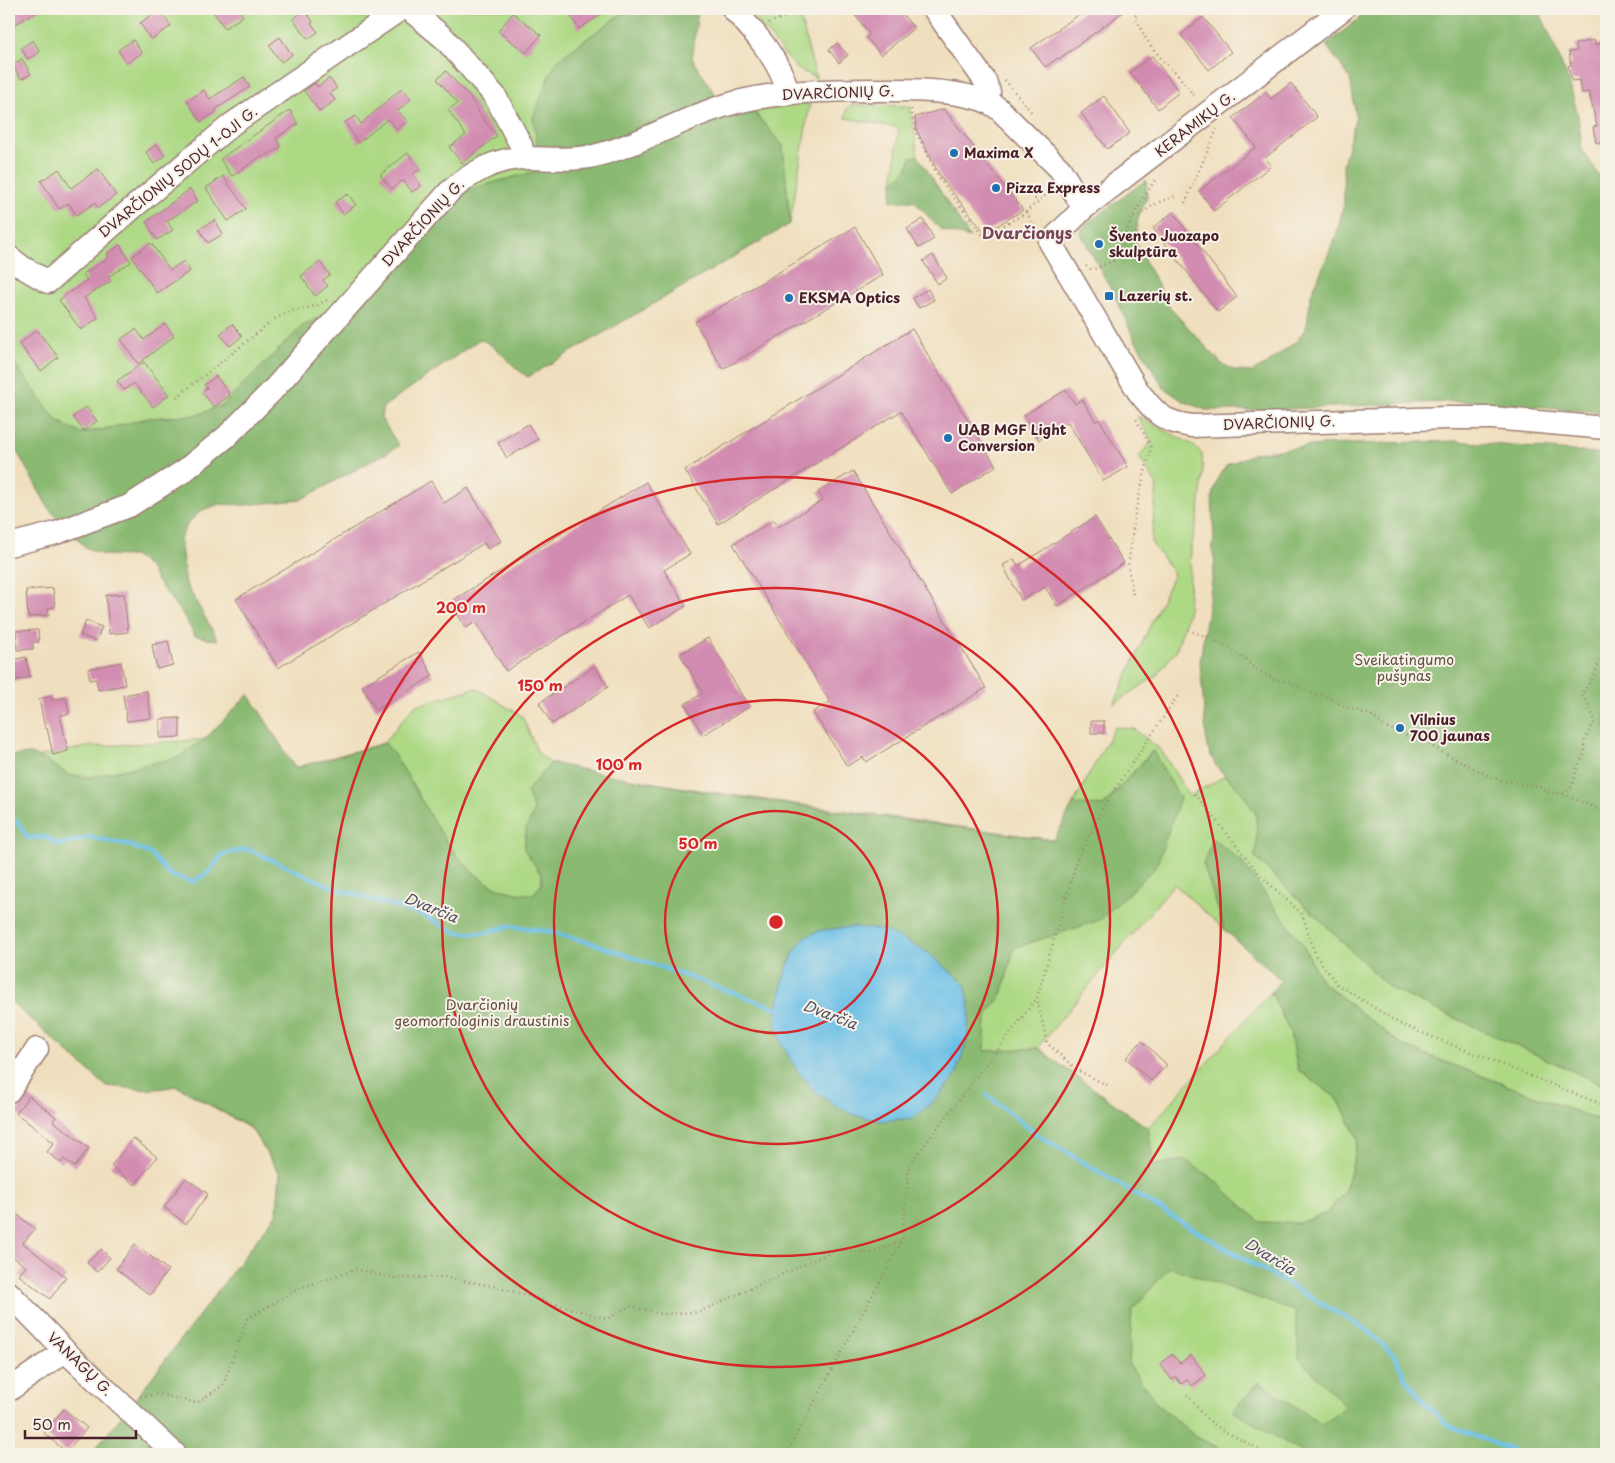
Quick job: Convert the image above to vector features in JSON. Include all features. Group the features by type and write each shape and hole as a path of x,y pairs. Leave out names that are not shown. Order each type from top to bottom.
{"street":[{"name":"DVARČIONIŲ SODŲ 1-OJI G.","path":"9,257 48,282 232,124 401,9"},
{"path":"409,9 444,38 495,96 521,145 524,158"},
{"path":"733,9 750,27 777,66 785,80 788,92"},
{"path":"934,9 985,81 989,92 988,102"},
{"name":"KERAMIKŲ G.","path":"1050,242 1084,208 1343,9"},
{"name":"DVARČIONIŲ G.","path":"9,545 56,533 129,506 184,471 226,436 272,391 454,188 465,178 492,163 524,158 555,159 592,156 634,143 682,121 716,109 746,100 788,92 911,90 960,94 988,102 1011,120 1060,169 1084,208"},
{"name":"DVARČIONIŲ G.","path":"1050,242 1143,397 1162,417 1174,424 1192,426 1492,418 1606,428"},
{"path":"9,1091 37,1049"},
{"name":"VANAGŲ G.","path":"9,1294 64,1351 175,1454"},
{"path":"9,1390 64,1351"}],"path":[{"path":"750,27 773,22 792,14 794,9"},
{"path":"1144,9 1135,16 1146,39 1162,61 1177,74 1218,129 1185,203"},
{"path":"1004,78 1034,116"},
{"path":"911,90 911,109 917,134 939,178 982,234 986,235 1022,215 1067,178"},
{"path":"1069,273 1080,266 1086,266 1092,270 1113,261 1132,219 1155,180"},
{"path":"1028,191 1038,202"},
{"path":"1132,219 1157,203 1176,196"},
{"path":"176,397 275,319 290,311 316,306 331,296"},
{"path":"1133,594 1128,566 1135,513 1150,447 1133,414 1143,397"},
{"path":"1188,630 1225,646 1245,658 1253,667 1275,680 1288,682 1312,693 1327,696 1341,704 1372,716 1385,727 1423,742 1487,776 1541,787 1546,792 1563,794 1606,812"},
{"path":"1563,794 1573,784 1576,770 1585,753 1584,742 1595,722 1588,709 1588,704 1582,696 1583,692 1593,677 1598,663 1606,653"},
{"path":"786,1454 902,1241 909,1165 1037,998 1077,860 1103,807 1179,694"},
{"path":"1195,794 1261,876 1302,914 1316,956 1337,984 1400,1024 1606,1106"},
{"path":"1037,998 1047,1043 1077,1070 1107,1085"},
{"path":"137,1396 158,1394 197,1403 223,1385 247,1319 298,1289 356,1269 395,1278 444,1277 497,1287 607,1319 630,1306 662,1314 699,1312 838,1249 870,1253 902,1241"},
{"path":"1187,1395 1207,1418 1222,1430 1268,1454"}],"green space":[{"path":"9,9 628,9 559,59 542,170 469,190 355,311 301,327 223,405 197,415 149,418 101,430 80,433 56,420 9,356"},
{"path":"628,9 698,9 692,58 730,118 754,112 783,146 790,224 528,377 487,342 480,339 383,407 381,418 399,446 300,500 244,505 220,504 202,510 188,523 180,539 186,584 218,640 194,635 186,619 157,581 149,567 134,556 103,555 85,547 49,509 9,437 9,356 56,420 80,433 101,430 149,418 197,415 223,405 301,327 323,315 355,311 469,189 541,170 533,117 550,74 559,59"},
{"path":"747,9 768,12 775,9 798,9 816,78 796,68"},
{"path":"1371,9 1540,9 1569,82 1578,116 1582,149 1602,180 1606,183 1606,413 1463,401 1261,410 1206,410 1183,401 1164,388 1134,338 1115,297 1080,232 1085,225 1146,180 1147,197 1138,218 1135,242 1170,308 1222,364 1236,371 1252,372 1267,364 1298,340 1307,325 1311,295 1336,236 1344,204 1343,165 1356,116 1350,78 1326,45"},
{"path":"810,102 790,224 783,146 754,112"},
{"path":"851,105 910,106 918,156 911,157 907,169 893,183 899,128 846,118 847,108"},
{"path":"918,156 970,238 941,230 914,201 891,201 893,183 907,169 911,157"},
{"path":"1137,416 1193,445 1202,454 1203,474 1199,511 1191,548 1188,614 1176,651 1156,676 1114,704 1174,574 1151,542 1157,485 1139,457 1152,441"},
{"name":"Sveikatingumo pušynas","path":"1456,441 1606,454 1606,1086 1391,989 1255,857 1257,839 1256,814 1243,794 1216,766 1207,747 1200,661 1215,561 1212,550 1214,540 1212,497 1218,478 1227,465 1255,453 1320,445"},
{"name":"Dvarčionių geomorfologinis draustinis","path":"476,688 522,716 538,753 551,763 617,777 718,793 1054,840 1022,945 1152,751 1103,806 1073,804 1115,727 1134,729 1161,750 1189,796 1225,776 1246,797 1256,813 1258,828 1255,857 1391,989 1606,1086 1606,1123 1403,1046 1322,982 1302,944 1241,861 1203,863 1225,930 1174,884 1038,1047 1094,1094 1149,1131 1148,1128 1271,992 1290,1032 1298,1070 1338,1099 1358,1139 1344,1193 1327,1213 1316,1217 1606,1454 1104,1454 277,1213 280,1174 251,1129 177,1086 9,762 86,747 272,735 295,768 384,743 414,706"},
{"name":"Dvarčionių geomorfologinis draustinis","path":"249,694 295,768 385,743 400,764 444,838 461,861 481,878 505,890 533,894 541,885 542,876 524,849 526,829 534,812 527,791 551,763 613,776 738,797 1054,840 1073,804 1103,806 1153,751 1180,798 1156,867 1100,920 1014,948 1002,995 986,1016 985,1051 1037,1048 1148,1128 1154,1165 1185,1160 1212,1178 1260,1222 1299,1223 1327,1213 1344,1193 1358,1139 1338,1099 1298,1070 1290,1032 1271,992 1281,980 1225,930 1203,863 1213,839 1241,861 1302,944 1322,982 1403,1046 1606,1123 1606,1454 1305,1454 1233,1411 1259,1382 1323,1425 1345,1406 1299,1358 1295,1311 1170,1267 1132,1310 1129,1365 1158,1405 1196,1437 1233,1454 91,1454 137,1397 277,1213 280,1174 251,1128 177,1086 149,1090 106,1086 9,1000 9,756 30,754 46,760 69,775 90,777 177,758 205,739","holes":["794,952 927,952 964,984 970,1008 777,1007 785,973"]}],"water":[{"path":"853,927 883,930 908,942 927,952 965,984 970,1008 967,1041 955,1077 934,1101 913,1118 882,1121 853,1115 833,1104 813,1090 796,1069 781,1043 776,1022 777,1007 785,973 794,952 805,937 822,930"}],"building":[{"path":"9,9 41,9 9,28"},
{"path":"211,9 238,9 243,16 225,28"},
{"path":"566,9 609,9 579,29"},
{"path":"850,9 898,9 914,28 881,55 866,37 870,34"},
{"path":"1087,9 1127,9 1059,59 1045,67 1031,48"},
{"path":"159,10 171,26 151,40 140,23"},
{"path":"305,10 318,32 308,39 293,19"},
{"path":"513,13 541,35 526,53 498,31"},
{"path":"1203,17 1231,52 1209,70 1181,35"},
{"path":"280,37 292,55 281,62 269,45"},
{"path":"33,40 40,52 28,59 21,48"},
{"path":"133,40 142,53 127,63 118,50"},
{"path":"1594,40 1595,45 1603,43 1606,56 1606,145 1601,146 1600,142 1596,143 1593,127 1597,126 1589,92 1582,93 1579,80 1572,81 1568,66 1571,65 1569,52 1577,51 1575,44"},
{"path":"837,43 848,55 839,63 829,50"},
{"path":"1152,56 1179,92 1158,109 1130,72"},
{"path":"22,59 31,74 21,79 12,65"},
{"path":"446,71 471,99 478,112 497,136 462,163 449,147 466,135 448,110 458,103 437,79"},
{"path":"244,77 250,87 216,109 217,111 201,122 187,101 204,90 210,99"},
{"path":"329,78 337,88 330,93 335,100 320,112 304,91 315,83 318,87"},
{"path":"1291,83 1317,117 1265,158 1271,166 1214,211 1199,191 1256,147 1233,118 1266,92 1271,99"},
{"path":"402,88 411,99 398,111 407,121 397,130 388,119 358,143 345,122 356,116 361,124"},
{"path":"1104,96 1130,133 1107,149 1081,113"},
{"name":"Maxima X","path":"944,109 1023,210 985,233 940,176 917,131 915,117"},
{"path":"290,110 298,124 276,138 281,147 263,158 262,156 232,176 220,159"},
{"path":"157,144 165,156 154,164 146,152"},
{"path":"408,153 420,169 413,174 421,186 412,192 404,181 401,181 392,189 380,175"},
{"path":"59,169 71,188 98,169 116,195 98,208 95,203 76,215 69,203 59,209 41,181"},
{"path":"223,176 246,209 228,221 206,188"},
{"path":"190,189 198,201 167,221 173,230 157,240 146,222"},
{"path":"348,194 356,205 343,214 335,202"},
{"path":"1173,212 1237,297 1218,312 1153,228"},
{"path":"923,219 934,239 919,248 907,229"},
{"path":"215,220 223,234 208,243 199,229"},
{"name":"EKSMA Optics","path":"855,227 883,275 723,369 695,322"},
{"path":"151,243 170,270 184,261 190,271 157,293 132,257"},
{"path":"120,245 131,262 108,277 111,281 84,298 98,318 81,330 59,300 87,280 83,274 109,258 107,254"},
{"path":"933,255 947,278 938,284 923,261"},
{"path":"320,262 330,275 323,280 328,286 315,296 301,276"},
{"path":"928,289 934,300 919,308 913,298"},
{"path":"165,324 174,336 138,364 121,339 136,329 144,340"},
{"path":"232,324 242,336 230,346 220,334"},
{"path":"912,329 996,466 952,494 901,411 718,524 685,470"},
{"path":"37,330 58,357 41,371 19,344"},
{"path":"144,362 169,395 153,407 134,383 124,390 117,381"},
{"path":"216,376 230,395 214,407 202,392 207,388 204,385"},
{"path":"1066,390 1075,404 1082,399 1096,422 1099,419 1128,467 1103,481 1068,422 1039,440 1024,415"},
{"path":"86,407 97,421 84,431 73,417"},
{"path":"528,424 538,439 507,458 498,443"},
{"path":"853,471 986,688 866,762 863,757 847,766 813,712 830,702 733,544 774,520 778,527 823,500 818,492"},
{"path":"431,481 444,503 468,488 501,541 488,549 484,543 278,668 236,599"},
{"path":"646,482 690,554 664,570 686,606 649,628 628,595 506,671 476,622 466,628 450,602"},
{"path":"1095,517 1124,563 1057,606 1045,587 1021,600 1003,565 1014,559 1018,566"},
{"path":"53,588 55,607 48,608 49,615 28,617 26,590"},
{"path":"124,594 128,632 109,634 106,595"},
{"path":"86,621 102,627 96,641 80,635"},
{"path":"38,630 39,642 33,642 33,649 17,650 16,631"},
{"path":"708,638 749,707 703,735 685,704 703,693 680,654"},
{"path":"168,641 173,665 157,669 152,645"},
{"path":"419,652 433,676 376,710 362,686"},
{"path":"26,657 30,677 9,682 9,661"},
{"path":"121,662 125,685 98,690 96,679 90,680 88,669"},
{"path":"595,666 608,687 552,724 539,703"},
{"path":"147,691 151,718 127,721 123,695"},
{"path":"51,696 52,700 66,697 69,714 60,715 68,751 53,755 39,699"},
{"path":"180,718 180,737 160,738 160,719"},
{"path":"1091,721 1104,721 1104,733 1091,733"},
{"path":"1142,1041 1167,1065 1151,1081 1126,1058"},
{"path":"29,1096 56,1117 53,1121 89,1148 75,1167 64,1159 61,1163 47,1152 54,1143 16,1113"},
{"path":"133,1138 157,1157 135,1185 111,1166"},
{"path":"186,1178 208,1194 186,1224 164,1207"},
{"path":"14,1212 35,1229 23,1243 66,1277 50,1299 19,1275 26,1267 9,1253 9,1218"},
{"path":"135,1244 168,1270 150,1295 116,1269"},
{"path":"101,1249 110,1258 97,1272 87,1263"},
{"path":"1172,1354 1180,1363 1191,1355 1206,1375 1192,1386 1187,1380 1181,1384 1176,1377 1172,1380 1160,1364"},
{"path":"64,1409 87,1428 66,1452 44,1433"}],"waterway":[{"name":"Dvarčia","path":"9,817 17,821 28,838 46,837 59,845 89,837 129,845 151,854 168,874 192,882 209,872 223,854 248,849 334,888 423,915 457,933 484,933 509,926 547,931 595,944 780,1009"},
{"name":"Dvarčia","path":"987,1095 1035,1133 1198,1232 1367,1330 1395,1356 1405,1377 1424,1402 1449,1426 1522,1454"}],"place":[{"name":"Maxima X","path":"954,153"},
{"name":"Pizza Express","path":"996,188"},
{"name":"Švento Juozapo skulptūra","path":"1099,244"},
{"name":"Lazerių st.","path":"1109,296"},
{"name":"EKSMA Optics","path":"789,298"},
{"name":"UAB MGF Light Conversion","path":"948,438"},
{"name":"Vilnius 700 jaunas","path":"1400,728"}],"district":[{"name":"Dvarčionys","path":"1027,233"}]}
